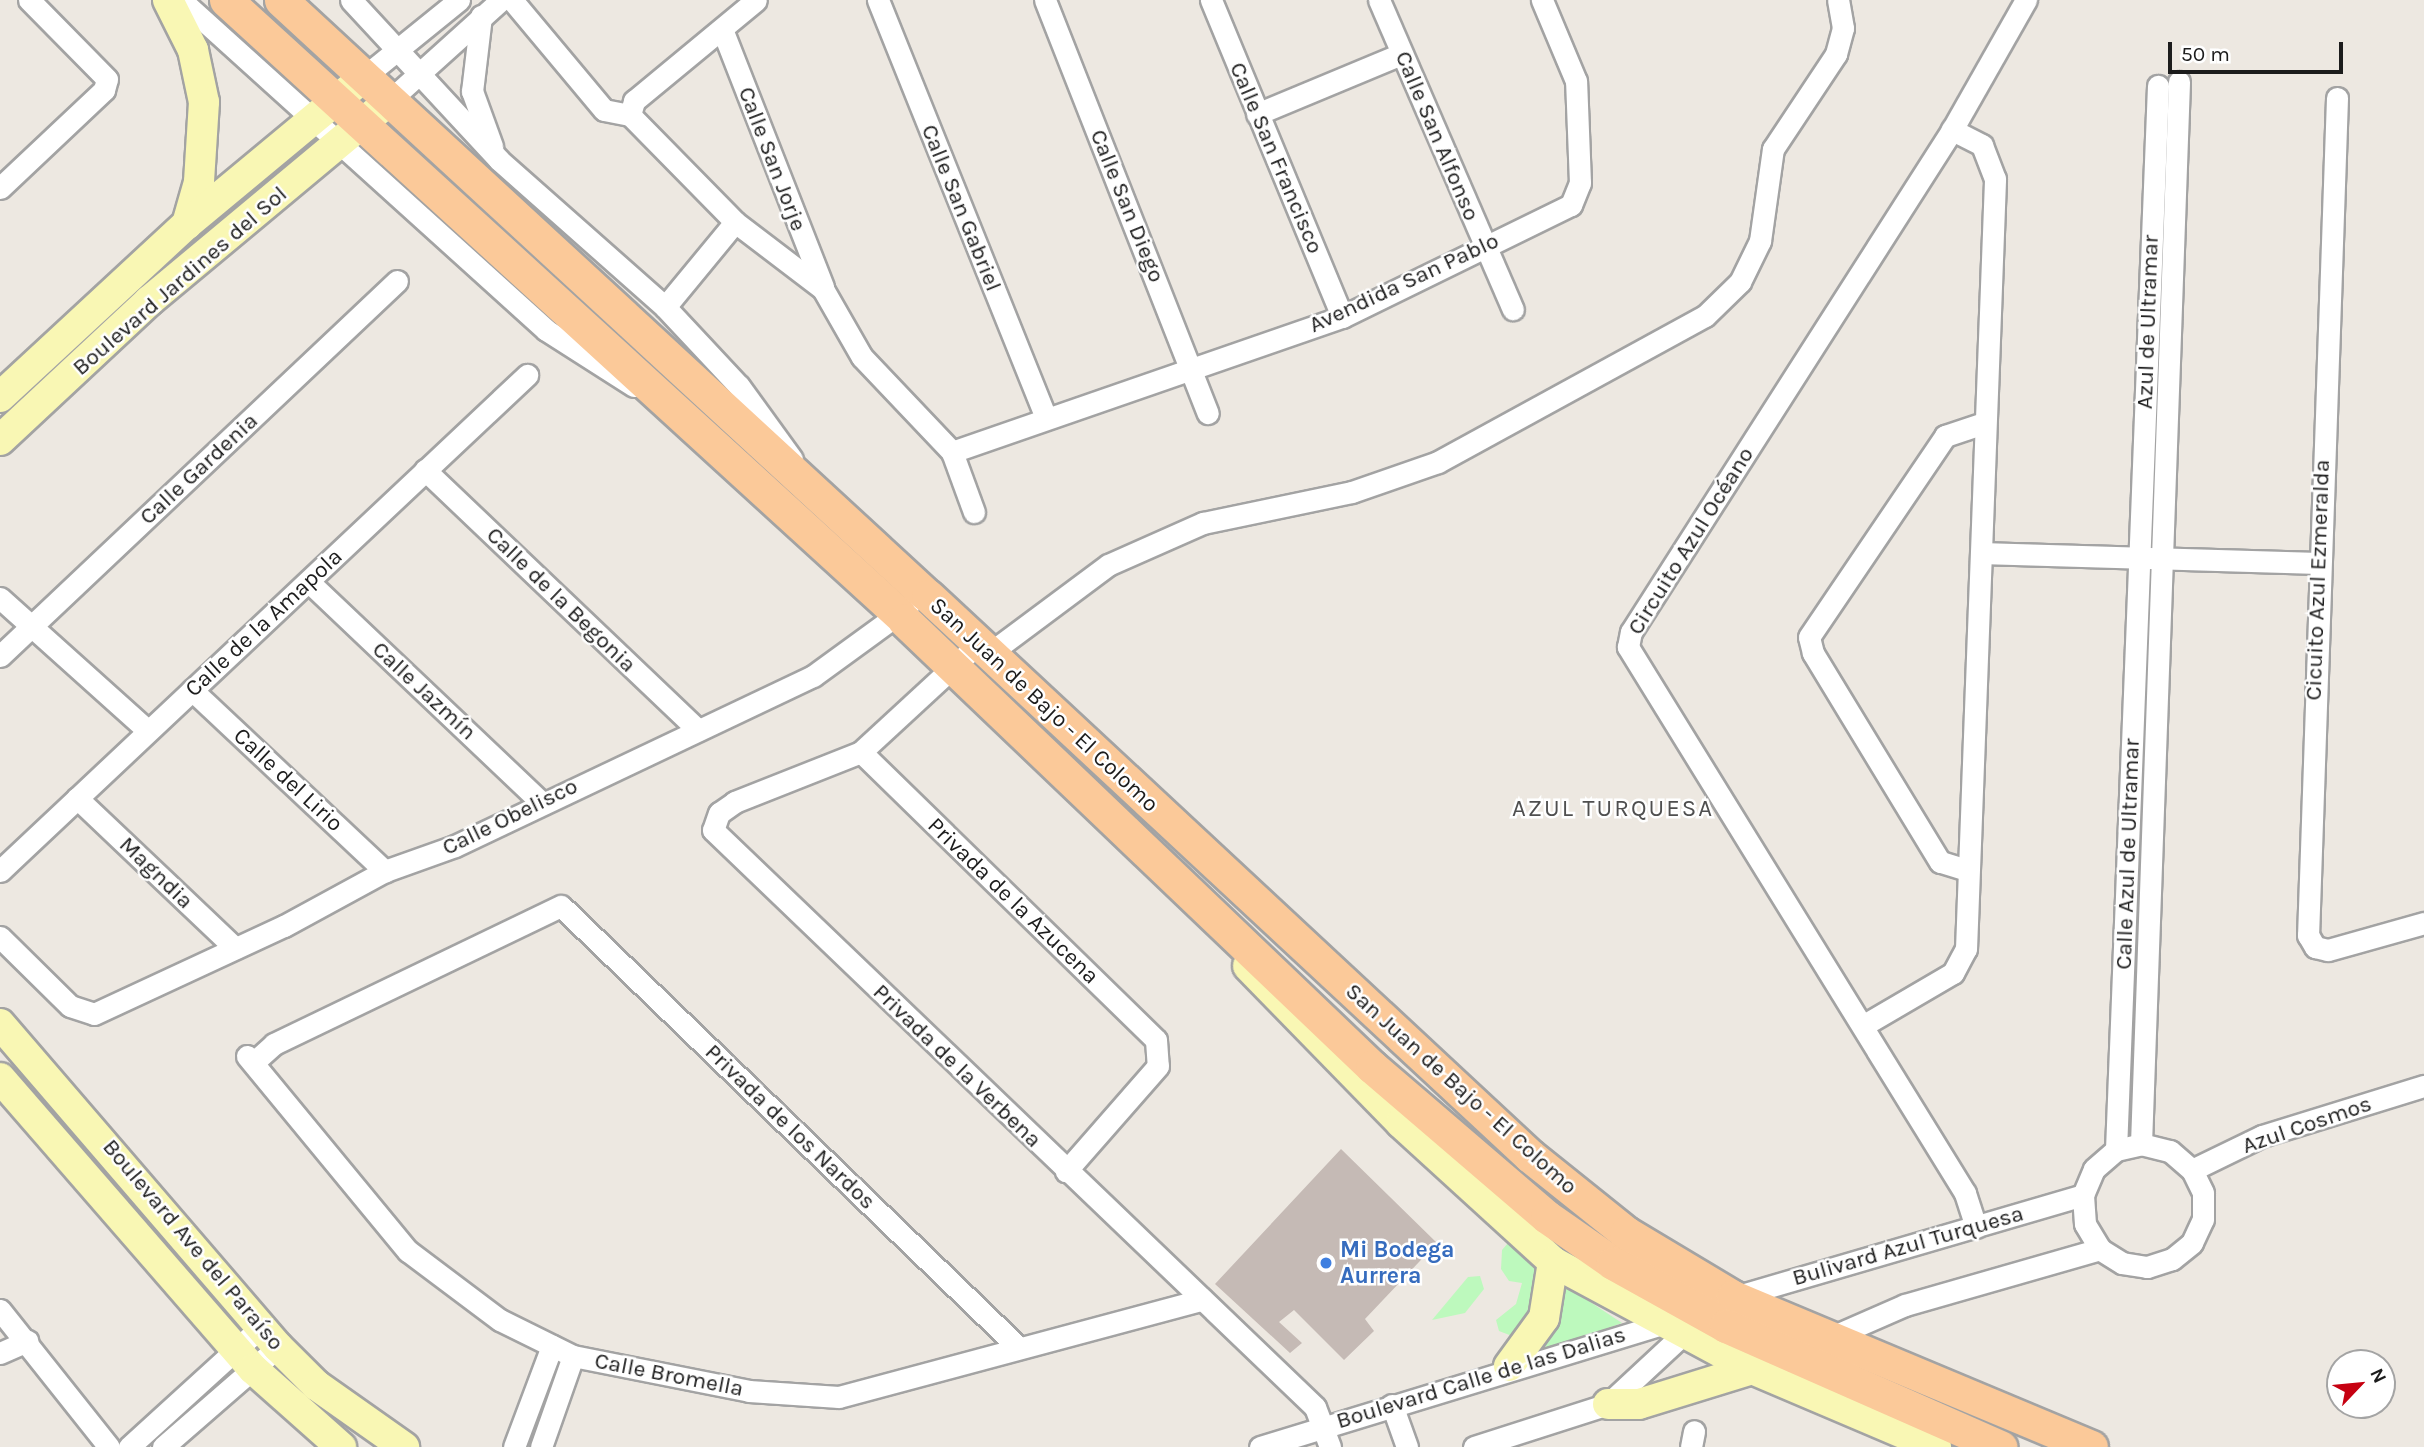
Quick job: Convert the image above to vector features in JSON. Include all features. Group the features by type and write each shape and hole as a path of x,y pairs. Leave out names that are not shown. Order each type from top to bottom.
{"main road":[{"name":"San Juan de Bajo - El Colomo","path":"226,0 352,135 657,398 902,617 1372,1067 1547,1217 1682,1324 1804,1362 2000,1447"},
{"name":"San Juan de Bajo - El Colomo","path":"281,0 804,481 1530,1156 1626,1233 1733,1297 2091,1447"}],"street":[{"path":"0,188 104,90 107,79 29,0"},
{"path":"168,0 193,50 204,102 201,168 187,224"},
{"path":"181,0 324,108"},
{"path":"351,0 499,160 664,307 773,426 804,481"},
{"path":"365,76 459,0"},
{"path":"390,100 501,0"},
{"path":"512,0 604,110 630,115 735,222 823,289 862,357 952,452 974,512"},
{"path":"630,115 634,101 756,0"},
{"name":"Calle San Gabriel","path":"878,0 1045,416"},
{"name":"Calle San Diego","path":"1045,0 1192,366 1208,413"},
{"name":"Calle San Francisco","path":"1211,0 1342,317"},
{"name":"Calle San Alfonso","path":"1379,0 1513,309"},
{"name":"Avendida San Pablo","path":"952,452 1045,416 1342,317 1579,196 1576,81 1542,0"},
{"path":"861,752 946,659 1108,565 1203,523 1352,492 1438,461 1705,316 1740,282 1760,241 1773,149 1836,54 1843,27 1838,0"},
{"name":"Circuito Azul Océano","path":"1976,1227 1965,1193 1864,1025 1628,647 1630,632 1952,130 2026,0"},
{"path":"481,16 472,91 499,160"},
{"name":"Calle San Jorje","path":"722,29 823,289"},
{"path":"1257,114 1401,54"},
{"name":"Boulevard Jardines del Sol","path":"0,397 187,224 365,76"},
{"path":"2161,558 2179,82"},
{"name":"Azul de Ultramar","path":"2138,557 2158,86"},
{"name":"Cicuito Azul Ezmeralda","path":"2337,98 2317,563 2308,935 2315,947 2328,950 2424,923"},
{"name":"Boulevard Jardines del Sol","path":"0,440 149,301 352,135 390,100"},
{"path":"1864,1025 1963,963 1982,553 1984,423 1995,179 1982,145 1952,130"},
{"path":"664,307 735,222"},
{"name":"Calle Gardenia","path":"0,656 397,281"},
{"name":"Calle de la Amapola","path":"0,871 527,375"},
{"path":"1967,870 1940,862 1813,653 1809,637 1945,436 1984,423"},
{"name":"Calle de la Begonia","path":"425,470 698,730"},
{"path":"1982,553 2317,563"},
{"name":"Calle Azul de Ultramar","path":"2116,1150 2138,557"},
{"name":"Calle Azul de Ultramar","path":"2141,1144 2161,558"},
{"name":"Calle Jazmín","path":"309,582 540,801"},
{"name":"Calle Obelisco","path":"0,937 81,1014 235,948 385,871 456,846 540,801 813,676 902,617 926,594"},
{"path":"0,598 147,730"},
{"name":"Calle del Lirio","path":"192,690 385,871"},
{"name":"Privada de la Verbena","path":"861,752 734,802 719,813 713,830 1315,1407 1327,1437"},
{"name":"Privada de la Azucena","path":"861,752 1156,1040 1161,1053 1158,1066 1066,1171"},
{"name":"Magndia","path":"77,798 235,948"},
{"path":"1168,872 1289,1014 1553,1262 1682,1324 1752,1369 1936,1447"},
{"name":"Privada de los Nardos","path":"251,1059 274,1044 561,906 1019,1349"},
{"name":"Boulevard Ave del Paraíso","path":"0,1024 269,1338 316,1385 404,1447"},
{"name":"Calle Bromella","path":"251,1059 408,1251 499,1320 573,1356 749,1391 839,1397 1202,1300"},
{"name":"Boulevard Ave del Paraíso","path":"0,1078 244,1359 341,1447"},
{"name":"Azul Cosmos","path":"2192,1170 2262,1136 2424,1086"},
{"path":"2141,1144 2170,1151 2192,1170 2203,1206 2192,1243 2172,1259 2147,1267 2122,1263 2100,1249 2085,1224 2082,1195 2094,1168 2116,1150 2141,1144"},
{"name":"Bulivard Azul Turquesa","path":"1733,1297 2082,1195"},
{"path":"1804,1362 1828,1337 1905,1306 2100,1249"},
{"path":"1509,1366 1544,1318 1553,1262"},
{"name":"Boulevard Calle de las Dalias","path":"1260,1447 1327,1437 1392,1405 1509,1366 1682,1324 1733,1297"},
{"path":"0,1310 109,1447"},
{"name":"Boulevard Calle de las Dalias","path":"1474,1447 1608,1404 1682,1324"},
{"path":"129,1447 269,1338"},
{"path":"0,1353 27,1341"},
{"path":"514,1447 552,1346"},
{"path":"541,1447 573,1356"},
{"path":"163,1447 244,1359"},
{"path":"1608,1404 1639,1404 1752,1369"},
{"path":"1392,1405 1407,1447"}],"green space":[{"path":"1514,1236 1545,1262 1534,1316 1512,1336 1499,1331 1496,1320 1516,1304 1522,1283 1509,1281 1501,1269 1502,1250"},
{"path":"1480,1276 1484,1289 1465,1313 1432,1320 1468,1277"},
{"path":"1560,1282 1622,1323 1531,1356"}],"building":[{"name":"Mi Bodega Aurrera","path":"1341,1149 1437,1243 1365,1319 1374,1331 1344,1360 1294,1310 1279,1322 1302,1343 1290,1353 1215,1284"}],"place":[{"name":"Mi Bodega Aurrera","path":"1326,1263"}],"district":[{"name":"AZUL TURQUESA","path":"1613,809"}]}
